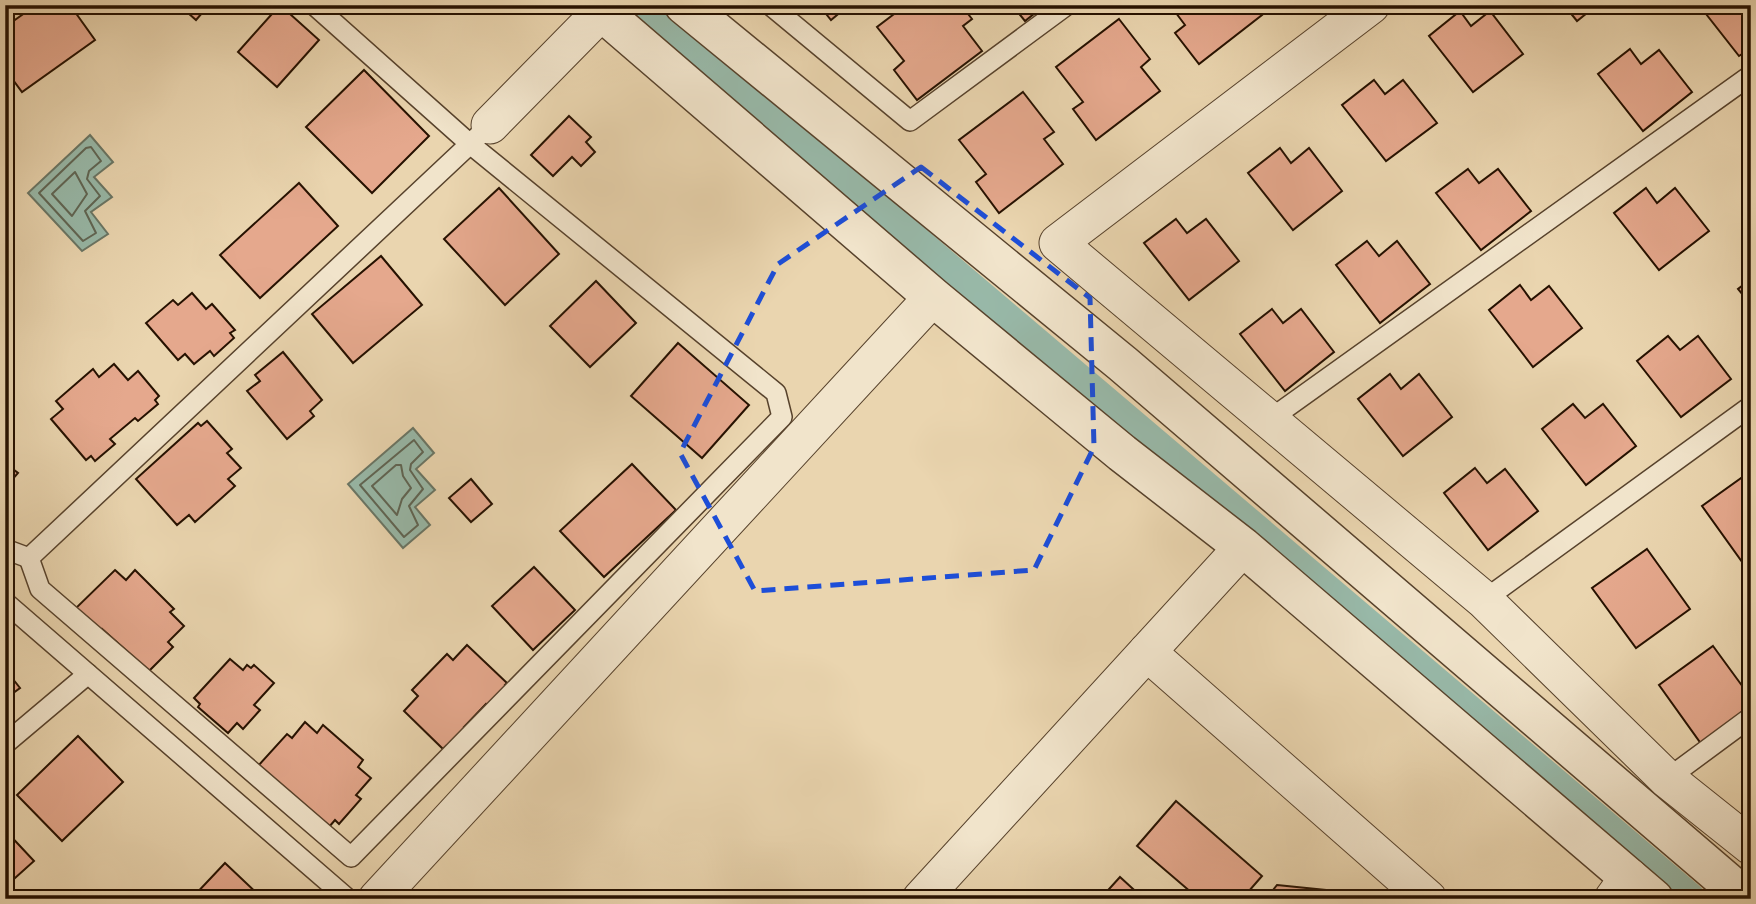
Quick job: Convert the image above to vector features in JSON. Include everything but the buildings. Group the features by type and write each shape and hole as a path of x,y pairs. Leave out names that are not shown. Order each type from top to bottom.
{"street":[{"path":"684,5 1123,364 1746,899"},
{"path":"1371,5 1058,243 1484,600 1667,779 1751,846"},
{"path":"480,134 598,8 933,297 1122,453 1243,547 1632,892"},
{"path":"377,899 933,297"},
{"path":"921,899 1243,547"},
{"path":"1147,652 1428,899"}],"lane":[{"path":"5,549 29,558 40,589 351,857 782,417 776,393 480,134 314,5"},
{"path":"771,5 910,121 1067,5"},
{"path":"1269,420 1751,75"},
{"path":"29,558 480,134"},
{"path":"1484,600 1751,406"},
{"path":"5,602 348,899"},
{"path":"5,744 88,674"},
{"path":"1667,779 1751,717"}],"highlighted area":[{"path":"921,167 1090,298 1094,447 1034,570 755,591 680,453 778,264"}],"water":[{"path":"90,135 113,162 94,177 112,197 91,212 108,234 82,251 28,193"},
{"path":"413,428 434,453 416,469 435,490 415,507 430,525 403,548 348,484"}],"waterway":[{"path":"635,5 1688,899"}]}
